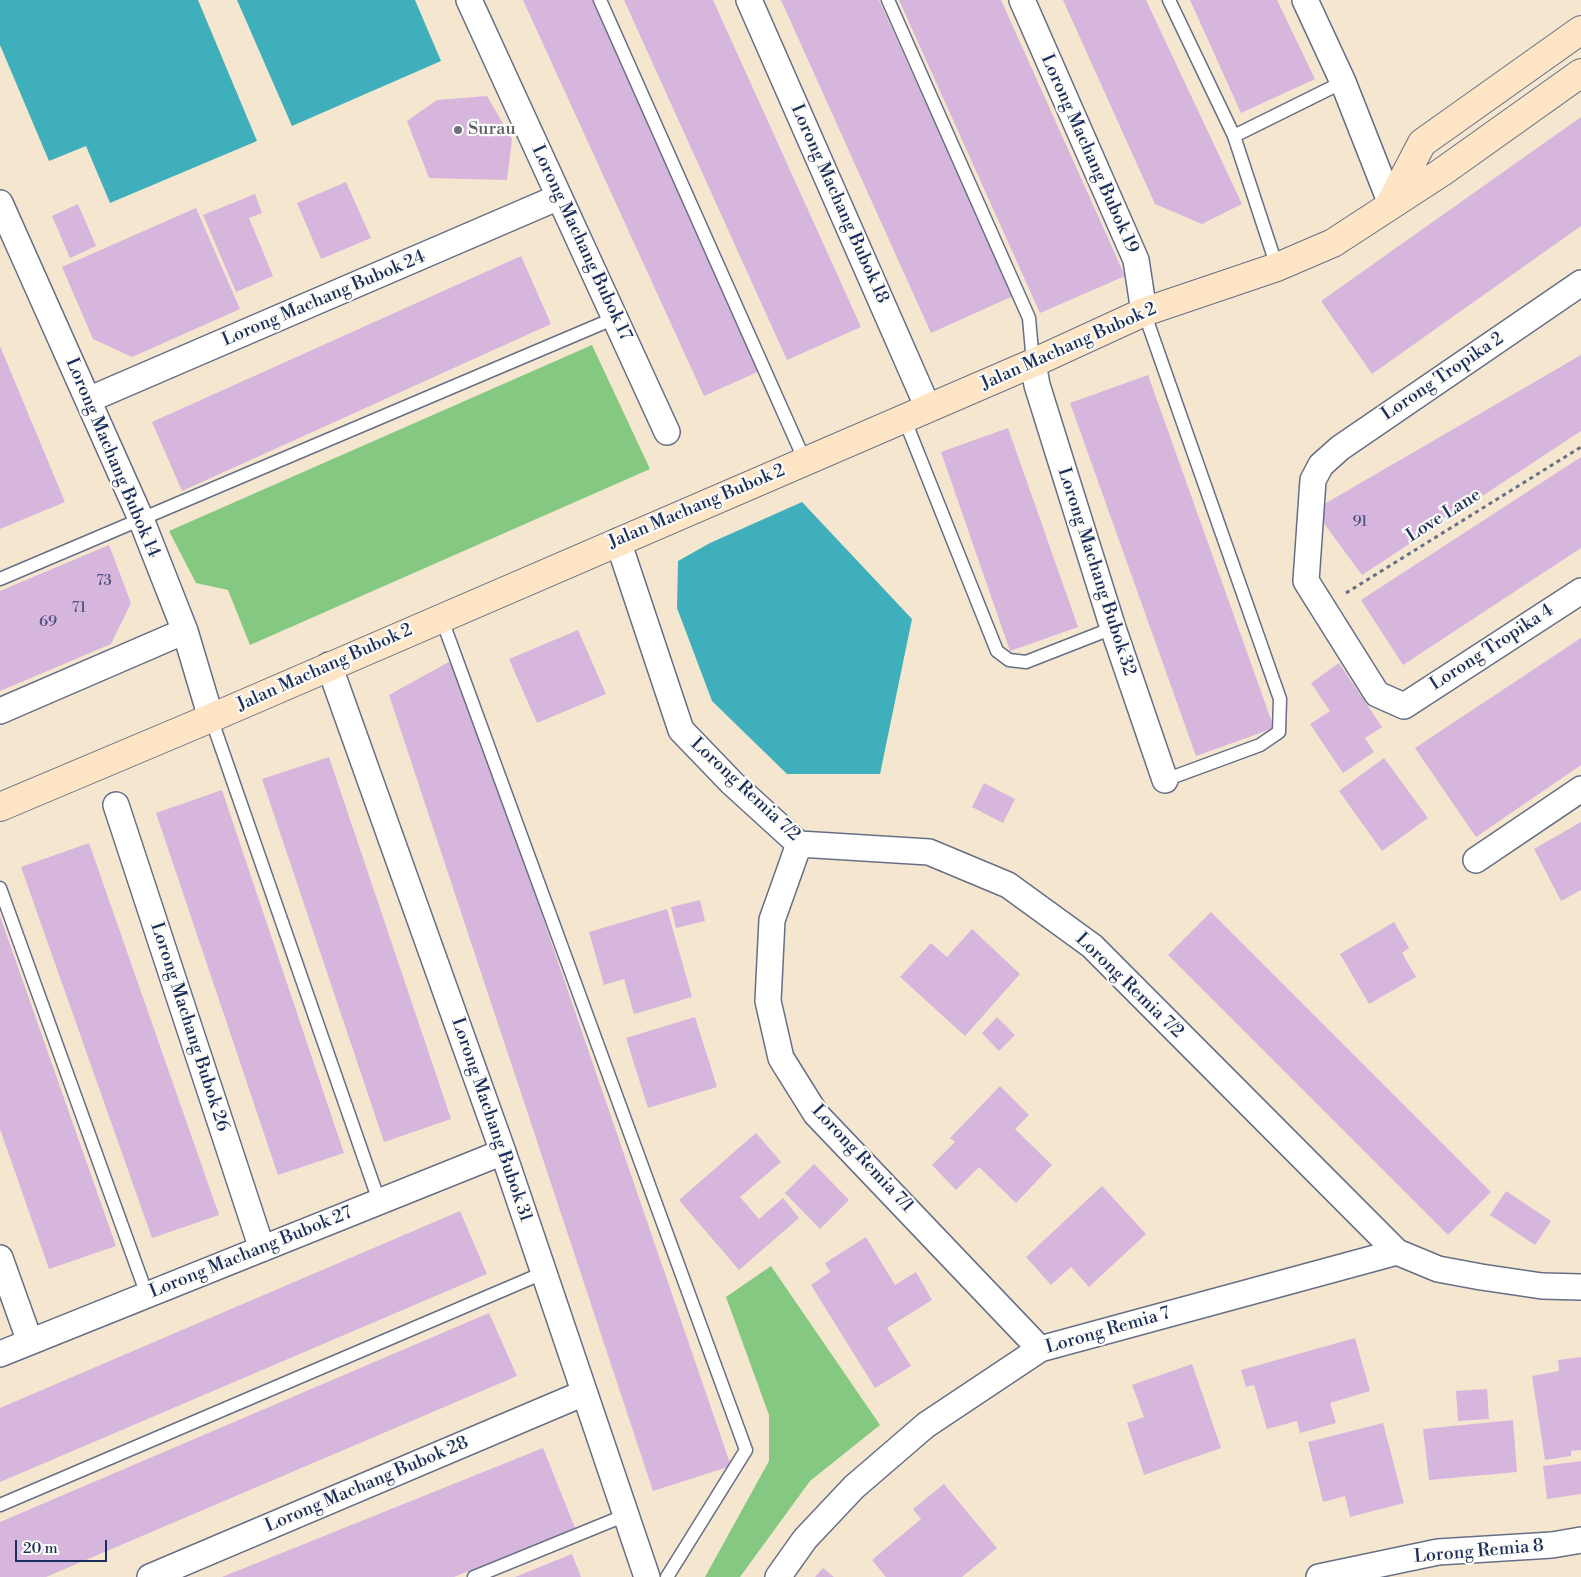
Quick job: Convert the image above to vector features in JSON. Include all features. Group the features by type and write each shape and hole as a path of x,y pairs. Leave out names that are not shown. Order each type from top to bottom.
{"street":[{"name":"Lorong Machang Bubok 17","path":"470,0 667,432"},
{"name":"Lorong Machang Bubok 18","path":"749,0 916,413"},
{"name":"Lorong Machang Bubok 19","path":"1022,0 1136,260 1144,312"},
{"path":"1305,0 1343,82 1391,204"},
{"name":"Jalan Machang Bubok 2","path":"1391,204 1422,143 1581,30"},
{"name":"Jalan Machang Bubok 2","path":"0,807 211,718 329,665 1033,363 1144,312 1277,267 1333,243 1442,172 1581,73"},
{"name":"Lorong Machang Bubok 24","path":"88,400 559,197"},
{"name":"Lorong Machang Bubok 14","path":"0,203 141,519 185,631 211,718"},
{"name":"Lorong Tropika 2","path":"1322,609 1306,581 1313,480 1322,465 1340,448 1581,283"},
{"name":"Lorong Machang Bubok 32","path":"1033,363 1036,385 1113,628 1166,780"},
{"name":"Lorong Remia 7/2","path":"618,541 681,730 732,783 800,844 930,852 1008,885 1092,946 1397,1252"},
{"name":"Lorong Tropika 4","path":"1322,609 1377,694 1404,706 1581,591"},
{"path":"0,711 185,631"},
{"name":"Lorong Machang Bubok 31","path":"329,665 503,1152 647,1577"},
{"path":"1476,860 1581,789"},
{"name":"Lorong Machang Bubok 26","path":"116,805 262,1249"},
{"name":"Lorong Remia 7/1","path":"800,844 772,920 768,1000 781,1058 816,1114 1040,1349"},
{"name":"Lorong Machang Bubok 27","path":"0,1354 503,1152"},
{"path":"1397,1252 1438,1269 1481,1277 1542,1286 1581,1286"},
{"name":"Lorong Remia 7","path":"778,1577 806,1539 854,1487 926,1425 1040,1349 1397,1252"},
{"path":"0,1258 30,1342"},
{"name":"Lorong Machang Bubok 28","path":"150,1577 584,1393"},
{"name":"Lorong Remia 8","path":"1319,1577 1438,1552 1552,1545 1581,1540"}],"lane":[{"path":"600,0 806,461"},
{"path":"888,0 1029,318 1033,363"},
{"path":"1169,0 1234,136 1277,267"},
{"path":"1234,136 1343,82"},
{"path":"1144,312 1280,700 1279,732 1260,745 1166,780"},
{"path":"0,579 615,318"},
{"path":"916,413 998,651 1009,660 1026,662 1113,628"},
{"path":"441,617 746,1450 667,1577"},
{"path":"211,718 378,1202"},
{"path":"0,888 148,1295"},
{"path":"0,1505 543,1273"},
{"path":"474,1577 626,1515"}],"path":[{"name":"Love Lane","path":"1322,609 1581,447"}],"green space":[{"path":"592,345 650,469 250,645 228,590 196,583 169,531"},
{"path":"771,1266 880,1425 810,1481 740,1577 705,1577 769,1461 769,1415 726,1297"}],"water":[{"path":"0,0 198,0 257,141 110,203 86,146 49,161 0,45"},
{"path":"237,0 415,0 441,61 292,126"},
{"path":"802,502 912,619 880,774 787,774 712,701 677,608 678,561 710,543"}],"building":[{"path":"523,0 594,0 762,370 704,396"},
{"path":"624,0 713,0 861,327 787,360"},
{"path":"781,0 879,0 1013,296 931,333"},
{"path":"899,0 1001,0 1125,276 1040,313"},
{"path":"1063,0 1146,0 1242,204 1202,224 1155,204"},
{"path":"1190,0 1277,0 1315,79 1241,113"},
{"name":"Surau","path":"487,96 512,139 507,180 429,178 407,121 437,100"},
{"path":"1581,117 1581,226 1372,374 1321,301"},
{"path":"346,182 371,238 321,259 297,203"},
{"path":"255,194 262,213 249,218 273,276 236,292 203,215"},
{"path":"78,204 96,246 70,258 52,216"},
{"path":"196,208 240,309 132,357 93,339 62,267"},
{"path":"521,256 551,324 182,491 152,422"},
{"path":"0,346 65,502 0,529"},
{"path":"1581,355 1581,431 1362,575 1314,510"},
{"path":"1148,375 1274,728 1196,756 1070,403"},
{"path":"1008,428 1078,627 1010,651 941,452"},
{"path":"1581,457 1581,548 1403,665 1361,600"},
{"path":"109,545 131,603 111,644 0,691 0,591"},
{"path":"578,630 606,694 537,723 509,659"},
{"path":"1581,638 1581,765 1476,837 1415,748"},
{"path":"454,659 731,1466 653,1491 389,695"},
{"path":"1339,663 1382,727 1365,738 1374,752 1343,773 1310,724 1330,711 1311,683"},
{"path":"329,757 451,1119 384,1142 262,779"},
{"path":"1384,758 1428,818 1382,851 1339,791"},
{"path":"984,783 1015,799 1003,823 972,807"},
{"path":"222,790 344,1153 278,1175 156,813"},
{"path":"1581,822 1581,890 1561,901 1534,849"},
{"path":"89,843 219,1215 152,1238 21,867"},
{"path":"700,900 705,921 676,928 671,907"},
{"path":"667,909 692,997 634,1014 624,979 604,985 589,932"},
{"path":"1211,912 1491,1192 1448,1235 1168,955"},
{"path":"0,916 116,1246 49,1269 0,1129"},
{"path":"1394,922 1409,948 1402,953 1416,977 1369,1004 1340,954"},
{"path":"972,929 1020,974 965,1036 900,977 931,943 947,957"},
{"path":"695,1017 717,1087 648,1108 626,1038"},
{"path":"997,1017 1015,1035 999,1051 982,1033"},
{"path":"1000,1086 1029,1115 1015,1129 1052,1165 1016,1203 979,1167 956,1190 932,1165 955,1142 950,1138"},
{"path":"756,1133 781,1162 740,1197 759,1219 783,1198 799,1218 739,1270 679,1200"},
{"path":"814,1164 849,1200 820,1229 785,1193"},
{"path":"1102,1186 1146,1234 1089,1287 1071,1267 1051,1285 1026,1257"},
{"path":"1506,1191 1551,1221 1535,1245 1490,1215"},
{"path":"460,1211 487,1274 0,1482 0,1408"},
{"path":"866,1237 895,1285 916,1272 932,1300 887,1328 911,1366 875,1388 811,1285 830,1272 825,1263"},
{"path":"489,1313 517,1376 46,1577 0,1577 0,1522"},
{"path":"1355,1338 1370,1391 1330,1403 1336,1423 1300,1433 1297,1421 1267,1429 1254,1385 1246,1387 1241,1370"},
{"path":"1581,1357 1581,1450 1571,1451 1571,1456 1545,1460 1532,1376 1559,1371 1558,1360"},
{"path":"1192,1364 1221,1448 1144,1475 1127,1423 1144,1417 1132,1385"},
{"path":"1487,1389 1489,1419 1458,1421 1456,1391"},
{"path":"1513,1420 1517,1472 1429,1480 1423,1429"},
{"path":"1383,1423 1404,1503 1350,1517 1345,1496 1323,1502 1308,1442"},
{"path":"543,1448 575,1528 454,1577 222,1577"},
{"path":"1581,1461 1581,1494 1547,1499 1543,1466"},
{"path":"944,1484 997,1548 962,1577 886,1577 872,1560 921,1519 913,1509"},
{"path":"572,1554 581,1577 515,1577"},
{"path":"823,1568 834,1577 815,1577"}],"place":[{"name":"Surau","path":"458,130"}]}
